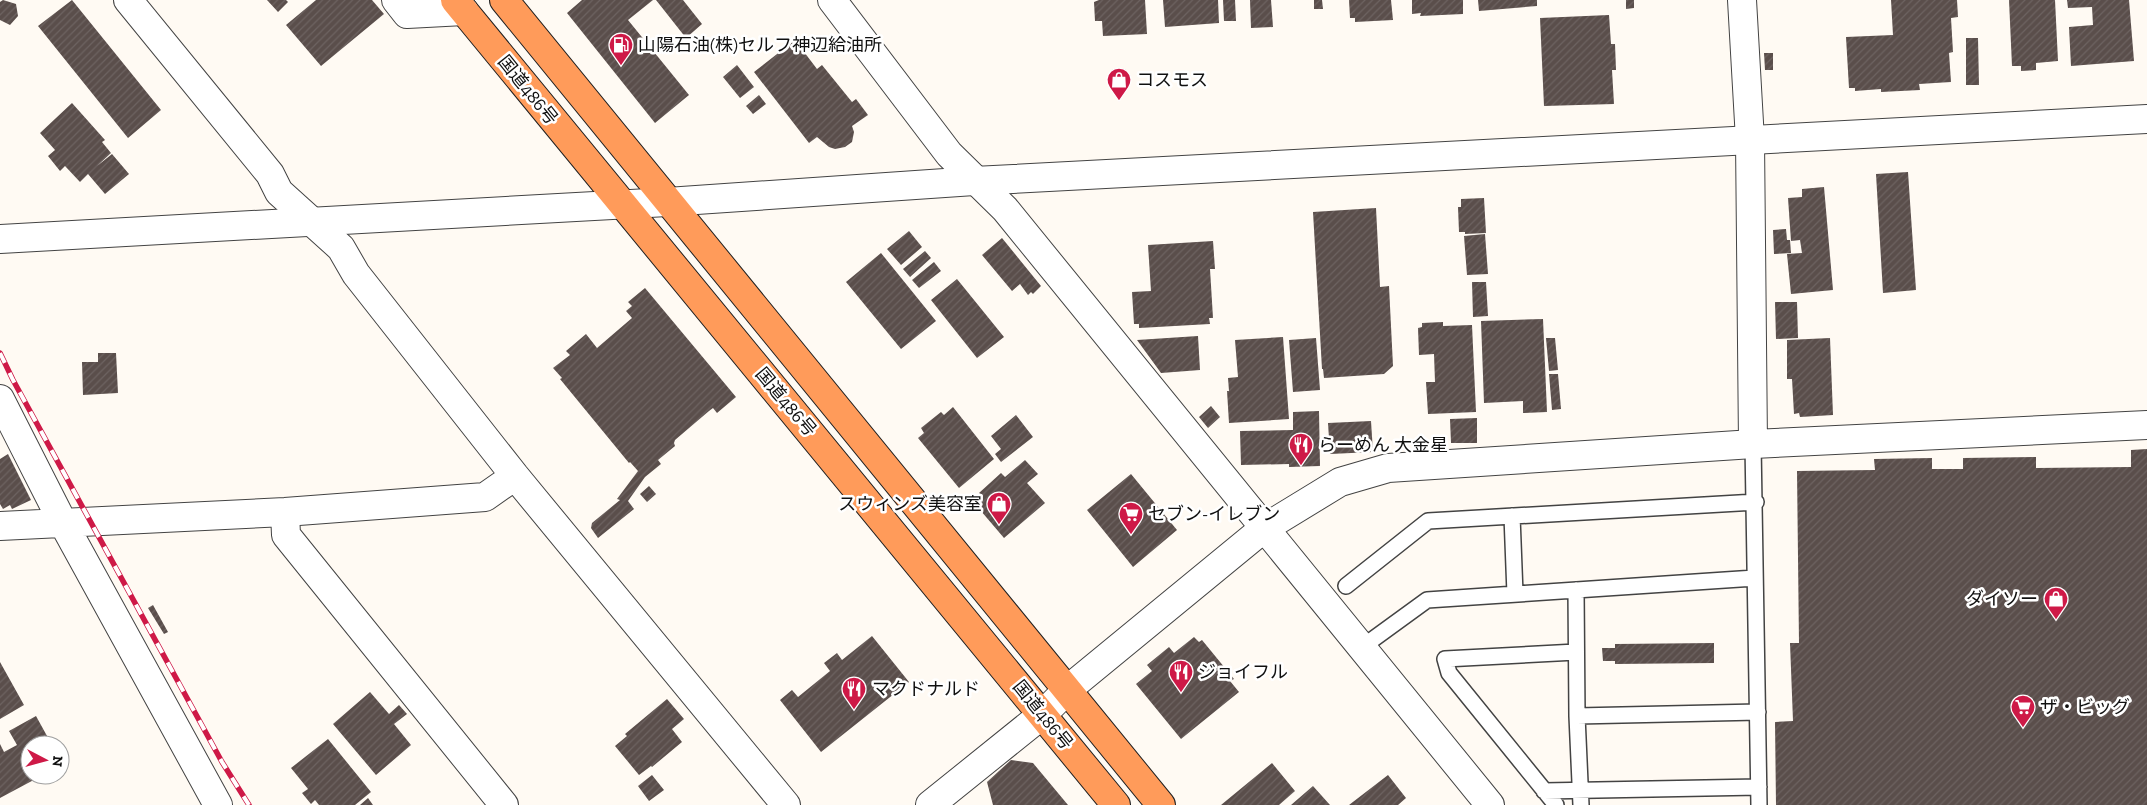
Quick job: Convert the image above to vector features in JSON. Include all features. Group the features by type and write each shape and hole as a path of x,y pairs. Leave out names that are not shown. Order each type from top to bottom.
{"highway":[{"name":"国道486号","path":"504,0 1161,805"},
{"name":"国道486号","path":"459,6 1116,805"}],"street":[{"path":"128,0 270,174 279,192 341,248 356,274 515,476 786,805"},
{"path":"396,0 408,14 459,6"},
{"path":"832,0 949,154 974,181 1005,209 1263,529 1490,805"},
{"path":"1742,0 1750,140 1753,444"},
{"path":"0,239 310,220 623,205 974,181 2147,119"},
{"path":"0,399 62,522 218,805"},
{"path":"930,805 1043,714 1067,690 1263,529 1340,482 1388,468 1753,444 2147,425"},
{"path":"0,526 285,512 485,497 515,476"},
{"path":"285,512 286,535 504,805"}],"lane":[{"path":"1753,444 1756,502 1755,578 1759,805"},
{"path":"1346,586 1428,521 1756,502"},
{"path":"1512,516 1515,594"},
{"path":"1361,648 1427,600 1755,578"},
{"path":"1576,590 1580,798"},
{"path":"1556,805 1448,673 1445,659 1576,652"},
{"path":"1577,716 1758,712"},
{"path":"1544,791 1580,798 1758,787"}],"building":[{"path":"3,0 16,4 18,16 10,25 0,20 0,2"},
{"path":"72,0 161,110 128,138 38,26"},
{"path":"267,0 286,0 288,2 278,12"},
{"path":"316,0 372,0 384,14 321,66 286,25"},
{"path":"582,0 653,0 628,20 689,95 655,123 567,13"},
{"path":"656,0 683,0 702,24 686,38"},
{"path":"1099,0 1145,0 1147,34 1103,36 1102,21 1095,21 1094,2"},
{"path":"1163,0 1218,0 1219,23 1165,27"},
{"path":"1223,0 1235,0 1236,21 1224,21"},
{"path":"1250,0 1271,0 1273,27 1251,28"},
{"path":"1314,0 1322,0 1323,9 1314,9"},
{"path":"1349,0 1391,0 1393,20 1355,22 1355,18 1350,18"},
{"path":"1412,0 1463,0 1463,14 1420,16 1421,13 1412,14"},
{"path":"1478,0 1537,0 1537,6 1479,11"},
{"path":"1626,0 1634,0 1634,8 1626,9"},
{"path":"1891,0 1957,0 1958,17 1951,18 1953,52 1949,53 1951,82 1919,84 1920,90 1881,92 1881,89 1855,91 1855,88 1849,88 1846,37 1893,35"},
{"path":"2009,0 2055,0 2058,61 2036,63 2036,70 2021,71 2021,66 2012,66"},
{"path":"2067,0 2129,0 2134,61 2071,66 2069,27 2093,25 2092,7 2068,8"},
{"path":"1609,15 1611,44 1615,44 1616,70 1612,70 1614,104 1544,106 1540,18"},
{"path":"1966,38 1978,38 1979,85 1966,85"},
{"path":"795,40 817,69 822,65 852,102 856,99 868,115 852,126 854,132 852,142 845,147 835,149 829,147 817,137 809,143 754,72"},
{"path":"1764,53 1773,53 1773,70 1765,70"},
{"path":"737,65 754,87 740,98 723,77"},
{"path":"759,95 766,104 753,114 746,106"},
{"path":"72,103 105,140 102,142 111,153 97,166 112,154 129,174 105,194 88,174 80,182 65,166 60,171 48,156 55,150 40,133"},
{"path":"1908,172 1916,290 1883,293 1876,174"},
{"path":"1824,187 1833,290 1791,294 1787,254 1802,253 1800,240 1791,241 1788,198 1802,197 1802,189"},
{"path":"1484,198 1486,233 1465,234 1465,232 1459,232 1458,207 1461,207 1461,199"},
{"path":"1376,208 1380,287 1389,286 1393,366 1384,374 1324,378 1313,212"},
{"path":"1786,229 1787,240 1790,240 1791,253 1774,254 1773,230"},
{"path":"909,231 922,247 901,265 887,249"},
{"path":"1485,234 1488,274 1467,275 1464,236"},
{"path":"1002,238 1041,286 1033,294 1031,292 1028,295 1020,284 1012,291 982,255"},
{"path":"1213,241 1215,269 1210,269 1213,318 1209,318 1210,324 1139,328 1139,324 1134,324 1132,292 1151,291 1148,245"},
{"path":"925,251 931,258 910,277 903,269"},
{"path":"881,253 936,321 901,349 846,282"},
{"path":"934,262 941,271 919,288 912,280"},
{"path":"957,279 1004,337 977,358 931,300"},
{"path":"1472,282 1486,282 1488,316 1473,317"},
{"path":"645,288 736,397 717,413 713,408 675,440 675,446 658,460 661,464 645,477 628,501 634,509 598,538 591,528 592,523 620,500 617,499 638,471 629,463 553,368 570,355 566,351 586,334 597,348 632,318 626,311 632,306 628,302"},
{"path":"1775,302 1797,302 1798,338 1776,339"},
{"path":"1543,319 1547,412 1523,413 1523,401 1484,403 1481,321"},
{"path":"1443,322 1443,326 1472,325 1476,412 1428,414 1426,382 1435,382 1434,354 1419,355 1418,328 1422,327 1422,323"},
{"path":"1198,336 1200,370 1161,373 1137,340"},
{"path":"1283,337 1289,419 1229,423 1228,378 1238,377 1235,340"},
{"path":"1316,338 1320,390 1293,392 1289,340"},
{"path":"1546,338 1555,338 1558,370 1549,371"},
{"path":"1830,338 1833,415 1800,417 1799,413 1794,414 1792,379 1787,379 1787,340"},
{"path":"98,353 116,353 118,393 83,395 82,362 98,362"},
{"path":"1549,374 1558,374 1561,409 1552,410"},
{"path":"1211,406 1220,417 1208,428 1199,417"},
{"path":"953,407 994,459 959,488 918,438 924,433 921,428 941,412 944,415"},
{"path":"1319,411 1320,466 1289,467 1289,464 1241,465 1240,431 1293,430 1293,412"},
{"path":"1016,415 1033,437 1001,462 995,454 1001,449 991,436"},
{"path":"1477,418 1477,443 1451,443 1450,419"},
{"path":"1371,421 1373,452 1330,454 1328,423"},
{"path":"2147,449 2147,805 1776,805 1775,722 1793,721 1790,643 1799,643 1797,471 1875,470 1874,459 1932,458 1932,469 1963,469 1963,458 2036,457 2036,468 2131,467 2131,450"},
{"path":"8,454 31,500 12,509 10,505 3,509 0,504 0,459"},
{"path":"1025,460 1038,474 1027,483 1045,503 1004,538 975,504 983,496 979,493 1001,473 1005,477"},
{"path":"1131,474 1177,530 1133,567 1087,510"},
{"path":"649,486 656,494 647,502 640,494"},
{"path":"153,605 168,632 164,634 148,608"},
{"path":"872,636 909,682 821,752 780,700 792,690 798,697 830,671 824,663 837,653 842,660"},
{"path":"1194,637 1199,642 1202,640 1234,679 1230,681 1239,692 1181,739 1136,684 1152,671 1147,665 1169,647 1174,653"},
{"path":"1714,643 1714,663 1615,664 1615,661 1603,661 1602,648 1615,648 1615,644"},
{"path":"0,662 24,705 0,719"},
{"path":"370,692 389,714 399,705 407,714 394,724 411,745 376,775 333,724"},
{"path":"667,699 684,719 672,729 682,742 652,767 639,775 615,746 627,736 625,734"},
{"path":"36,716 46,735 20,735 20,785 24,785 0,798 0,744 4,752 17,745 9,731"},
{"path":"328,739 371,792 355,805 319,805 315,800 311,804 302,793 308,789 291,768"},
{"path":"1011,760 1033,763 1068,805 993,805 987,782"},
{"path":"1272,763 1295,791 1279,805 1221,805"},
{"path":"652,775 664,790 649,801 638,786"},
{"path":"1388,775 1406,798 1398,805 1349,805"},
{"path":"1313,786 1330,805 1291,805"},
{"path":"368,798 373,805 360,805"}],"railway":[{"path":"0,353 222,762 249,805"}],"place":[{"name":"山陽石油(株)セルフ神辺給油所","path":"621,66"},
{"name":"コスモス","path":"1119,101"},
{"name":"らーめん 大金星","path":"1301,466"},
{"name":"スウィンズ美容室","path":"999,525"},
{"name":"セブン-イレブン","path":"1131,535"},
{"name":"ダイソー","path":"2056,620"},
{"name":"ジョイフル","path":"1181,693"},
{"name":"マクドナルド","path":"854,710"},
{"name":"ザ・ビッグ","path":"2023,728"}]}
